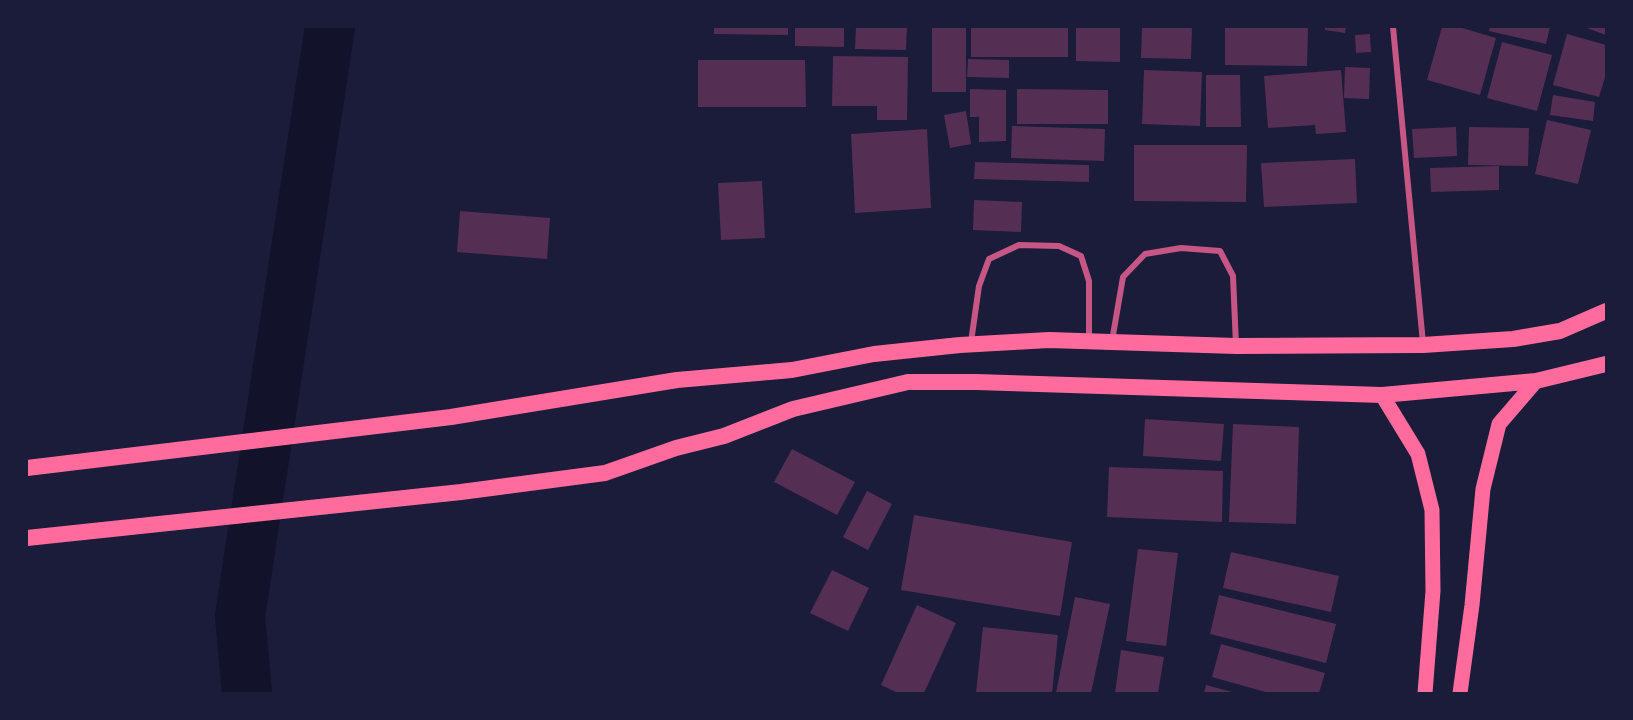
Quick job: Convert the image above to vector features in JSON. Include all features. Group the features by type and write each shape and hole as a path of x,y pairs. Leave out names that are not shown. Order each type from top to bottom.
{"highway":[{"path":"27,468 451,417 677,380 792,370 874,354 971,344 1049,340 1236,346 1423,345 1513,339 1560,331 1606,311"},
{"path":"27,538 461,492 605,473 676,448 724,436 793,409 908,382 988,382 1382,394 1536,381 1606,364"}],"main road":[{"path":"1460,693 1485,478 1499,424 1536,381"},
{"path":"1382,394 1418,454 1432,510 1433,591 1425,693"}],"street":[{"path":"1393,27 1423,345"},
{"path":"971,344 980,286 989,259 1019,245 1059,246 1082,256 1089,281 1089,341"},
{"path":"1112,342 1123,277 1145,254 1181,248 1220,251 1233,276 1236,346"}],"building":[{"path":"714,27 788,27 788,35 714,34"},
{"path":"795,27 844,27 844,47 795,46"},
{"path":"856,27 907,27 906,50 855,49"},
{"path":"932,27 966,27 966,92 932,92"},
{"path":"971,27 1068,27 1068,57 971,57"},
{"path":"1076,27 1120,27 1120,62 1076,61"},
{"path":"1142,27 1192,27 1191,59 1141,58"},
{"path":"1225,27 1308,27 1307,66 1225,65"},
{"path":"1325,27 1346,27 1345,33 1325,30"},
{"path":"1442,27 1459,27 1496,38 1480,95 1427,80"},
{"path":"1490,27 1550,27 1546,44 1489,31"},
{"path":"1584,27 1606,27 1606,35"},
{"path":"1370,34 1371,52 1356,53 1355,35"},
{"path":"1567,34 1606,45 1606,74 1599,97 1553,85"},
{"path":"1502,42 1552,55 1537,111 1487,98"},
{"path":"833,56 908,57 907,120 877,120 877,106 832,106"},
{"path":"968,59 1009,60 1009,78 967,77"},
{"path":"698,60 805,60 806,107 698,107"},
{"path":"1345,67 1370,68 1369,99 1344,98"},
{"path":"1144,70 1202,72 1200,126 1142,124"},
{"path":"1341,70 1346,132 1316,134 1315,125 1268,128 1264,76"},
{"path":"1206,75 1240,75 1241,127 1206,127"},
{"path":"970,89 1006,90 1006,141 979,142 979,117 970,117"},
{"path":"1017,89 1108,90 1108,124 1017,124"},
{"path":"1553,95 1595,102 1593,121 1550,115"},
{"path":"966,111 971,144 950,148 944,115"},
{"path":"1547,120 1591,130 1578,184 1535,174"},
{"path":"1012,126 1105,129 1104,161 1011,158"},
{"path":"1456,127 1457,156 1414,158 1412,129"},
{"path":"1469,127 1529,128 1528,166 1468,165"},
{"path":"927,129 931,208 855,213 851,134"},
{"path":"1134,145 1247,145 1246,202 1134,201"},
{"path":"1355,159 1357,203 1264,207 1261,163"},
{"path":"975,162 1089,165 1089,182 974,179"},
{"path":"1499,166 1499,190 1431,192 1430,168"},
{"path":"762,181 765,238 721,240 718,183"},
{"path":"974,200 1022,202 1021,232 973,230"},
{"path":"460,211 550,218 547,259 457,252"},
{"path":"1145,419 1224,424 1221,461 1143,456"},
{"path":"1233,424 1299,427 1296,524 1229,522"},
{"path":"792,449 855,482 837,515 774,482"},
{"path":"1109,467 1223,471 1222,522 1107,517"},
{"path":"867,491 892,504 868,550 843,537"},
{"path":"914,515 1072,542 1060,616 901,590"},
{"path":"1138,549 1178,553 1166,646 1126,641"},
{"path":"1231,552 1339,576 1331,612 1223,588"},
{"path":"832,570 869,588 848,631 810,613"},
{"path":"1219,595 1336,624 1326,663 1210,634"},
{"path":"1075,597 1110,604 1091,693 1056,693"},
{"path":"917,605 956,623 924,693 898,693 881,685"},
{"path":"983,627 1058,635 1052,693 976,693"},
{"path":"1221,644 1325,673 1319,693 1269,693 1212,677"},
{"path":"1121,650 1164,657 1158,693 1115,693"},
{"path":"1206,685 1232,692 1232,693 1204,693"}],"waterway":[{"path":"247,693 240,616 330,27"}]}
